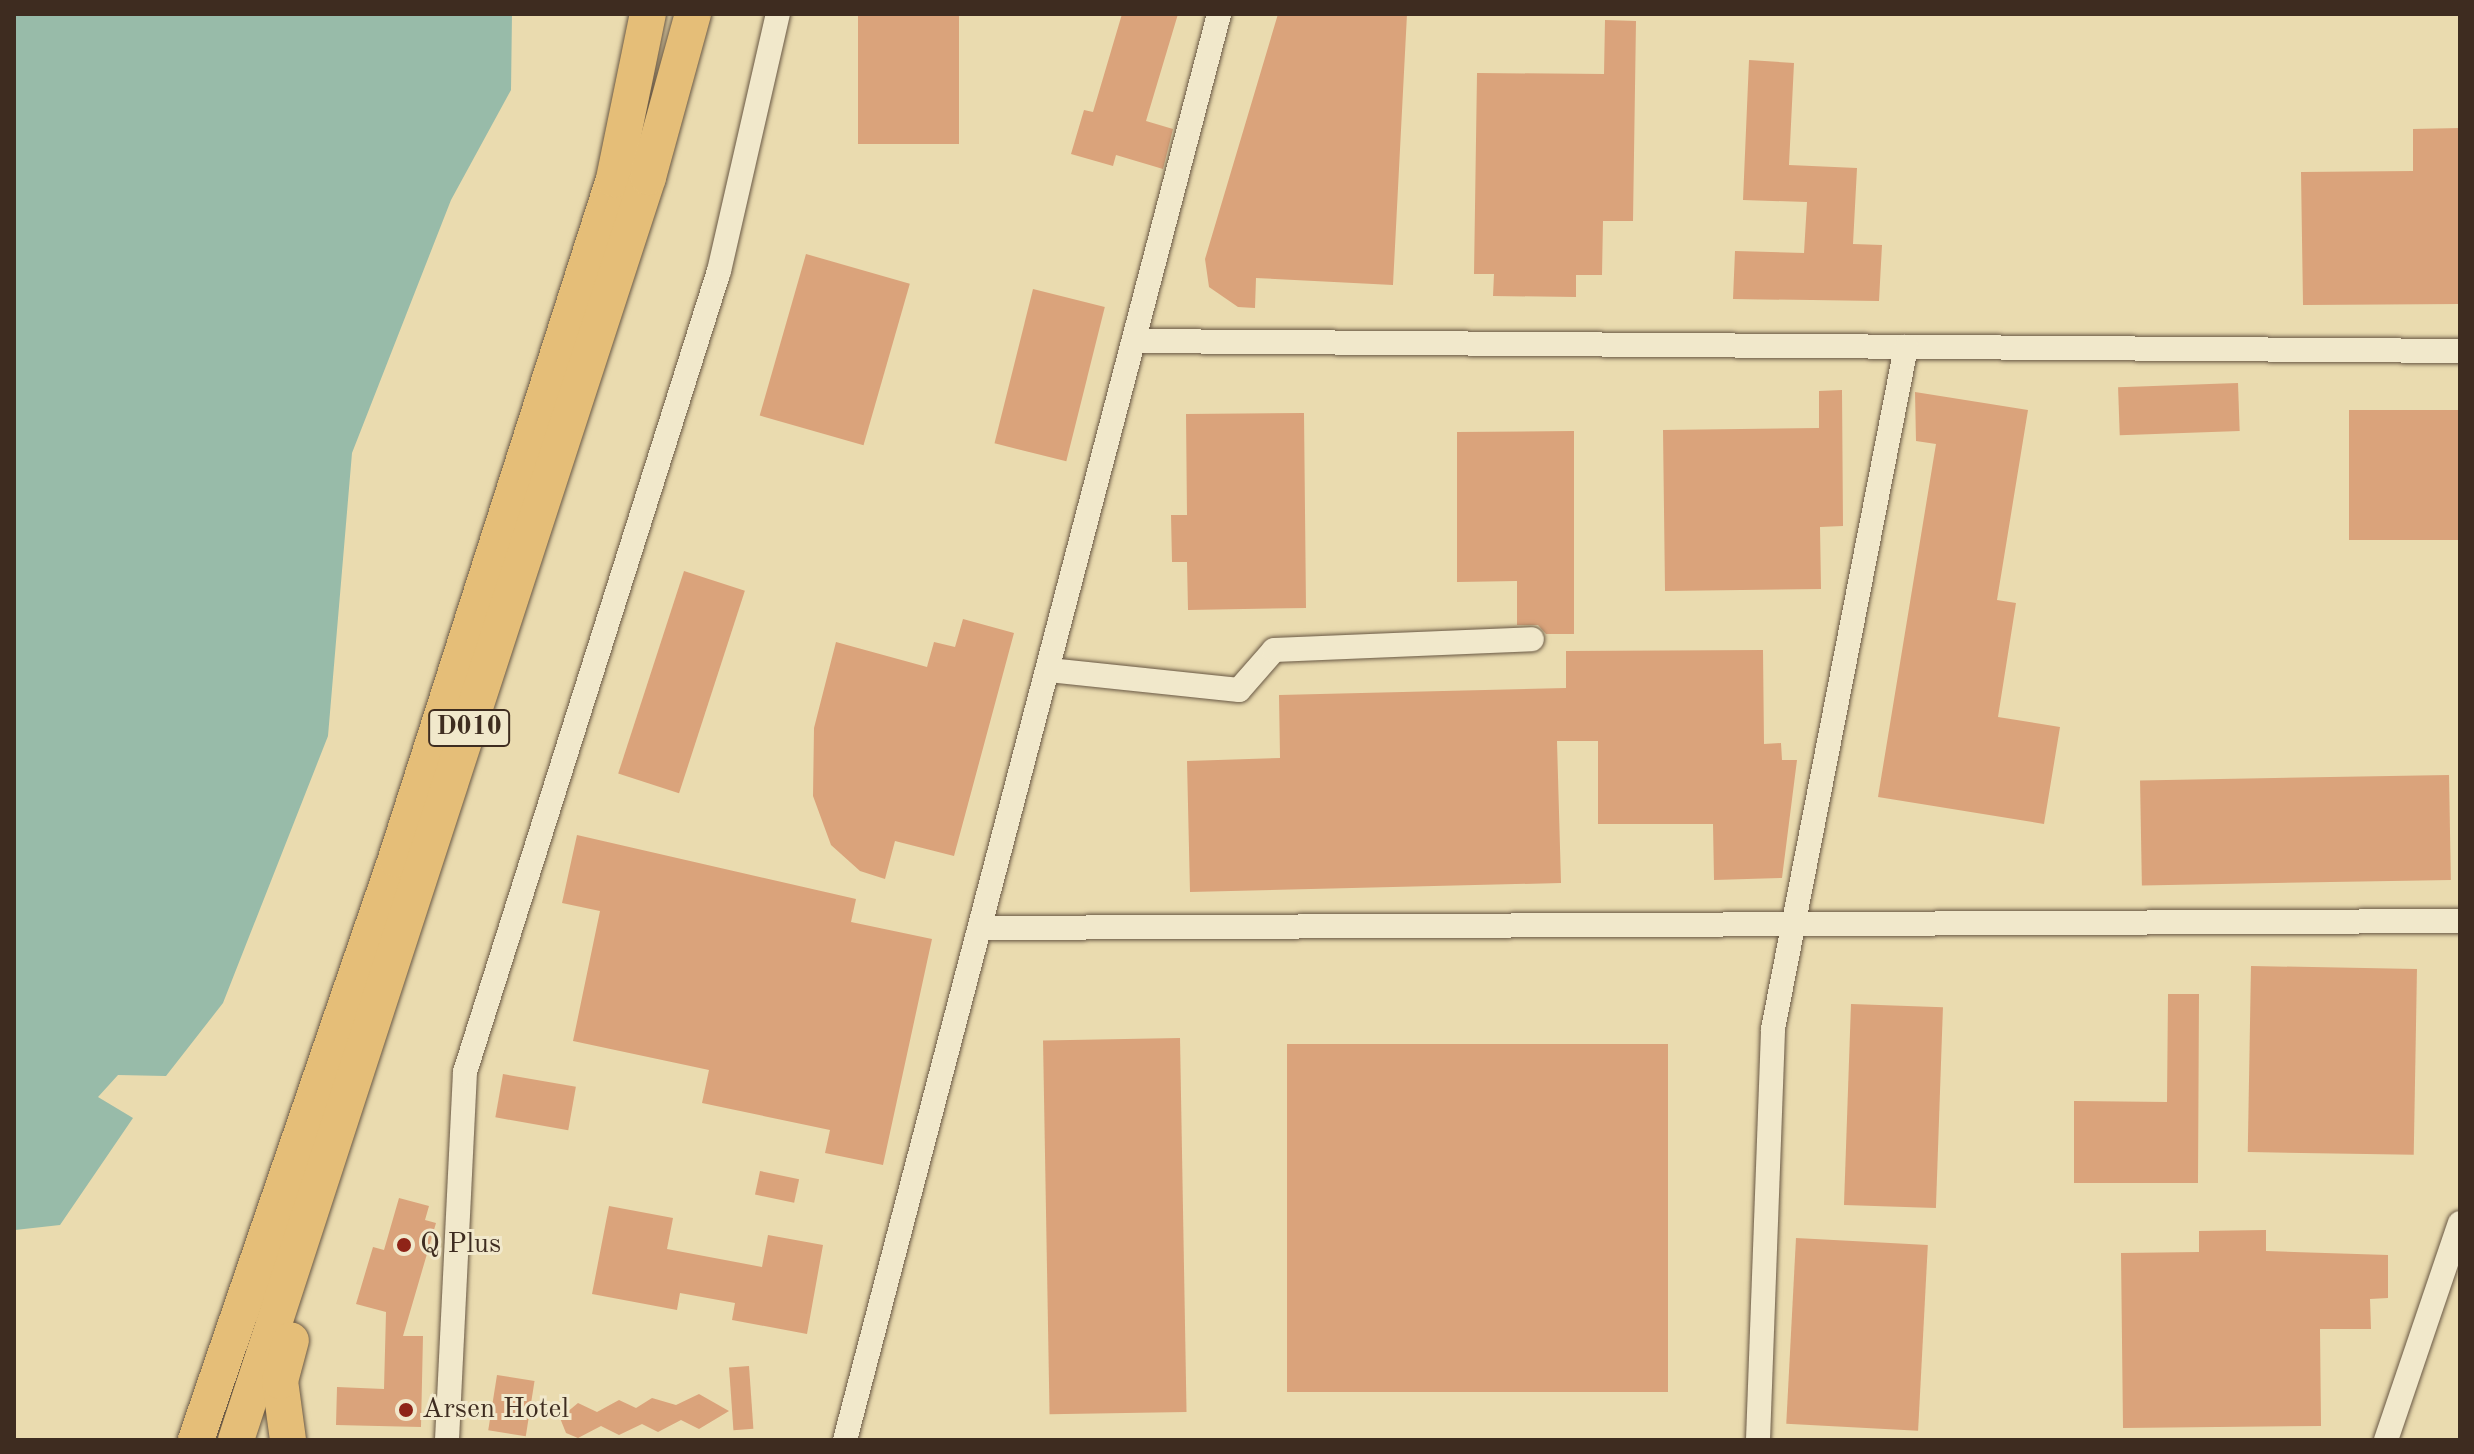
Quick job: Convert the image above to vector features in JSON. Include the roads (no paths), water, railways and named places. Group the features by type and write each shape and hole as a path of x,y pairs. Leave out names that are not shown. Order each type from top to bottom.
{"highway":[{"name":"D010","path":"196,1440 396,859 614,179 648,14"},
{"name":"D010","path":"236,1440 648,177 693,14"},
{"path":"288,1440 280,1381 343,1183 372,1027"}],"street":[{"path":"447,1440 465,1072 719,271 778,14"},
{"path":"845,1440 982,928 1219,14"},
{"path":"1134,341 2460,351"},
{"path":"1758,1440 1773,1029 1906,347"},
{"path":"1049,670 1239,690 1274,650 1532,639"},
{"path":"982,928 1795,927 2460,921"},
{"path":"2386,1440 2460,1223"}],"place":[{"name":"Q Plus","path":"404,1245"},
{"name":"Arsen Hotel","path":"406,1410"}]}
